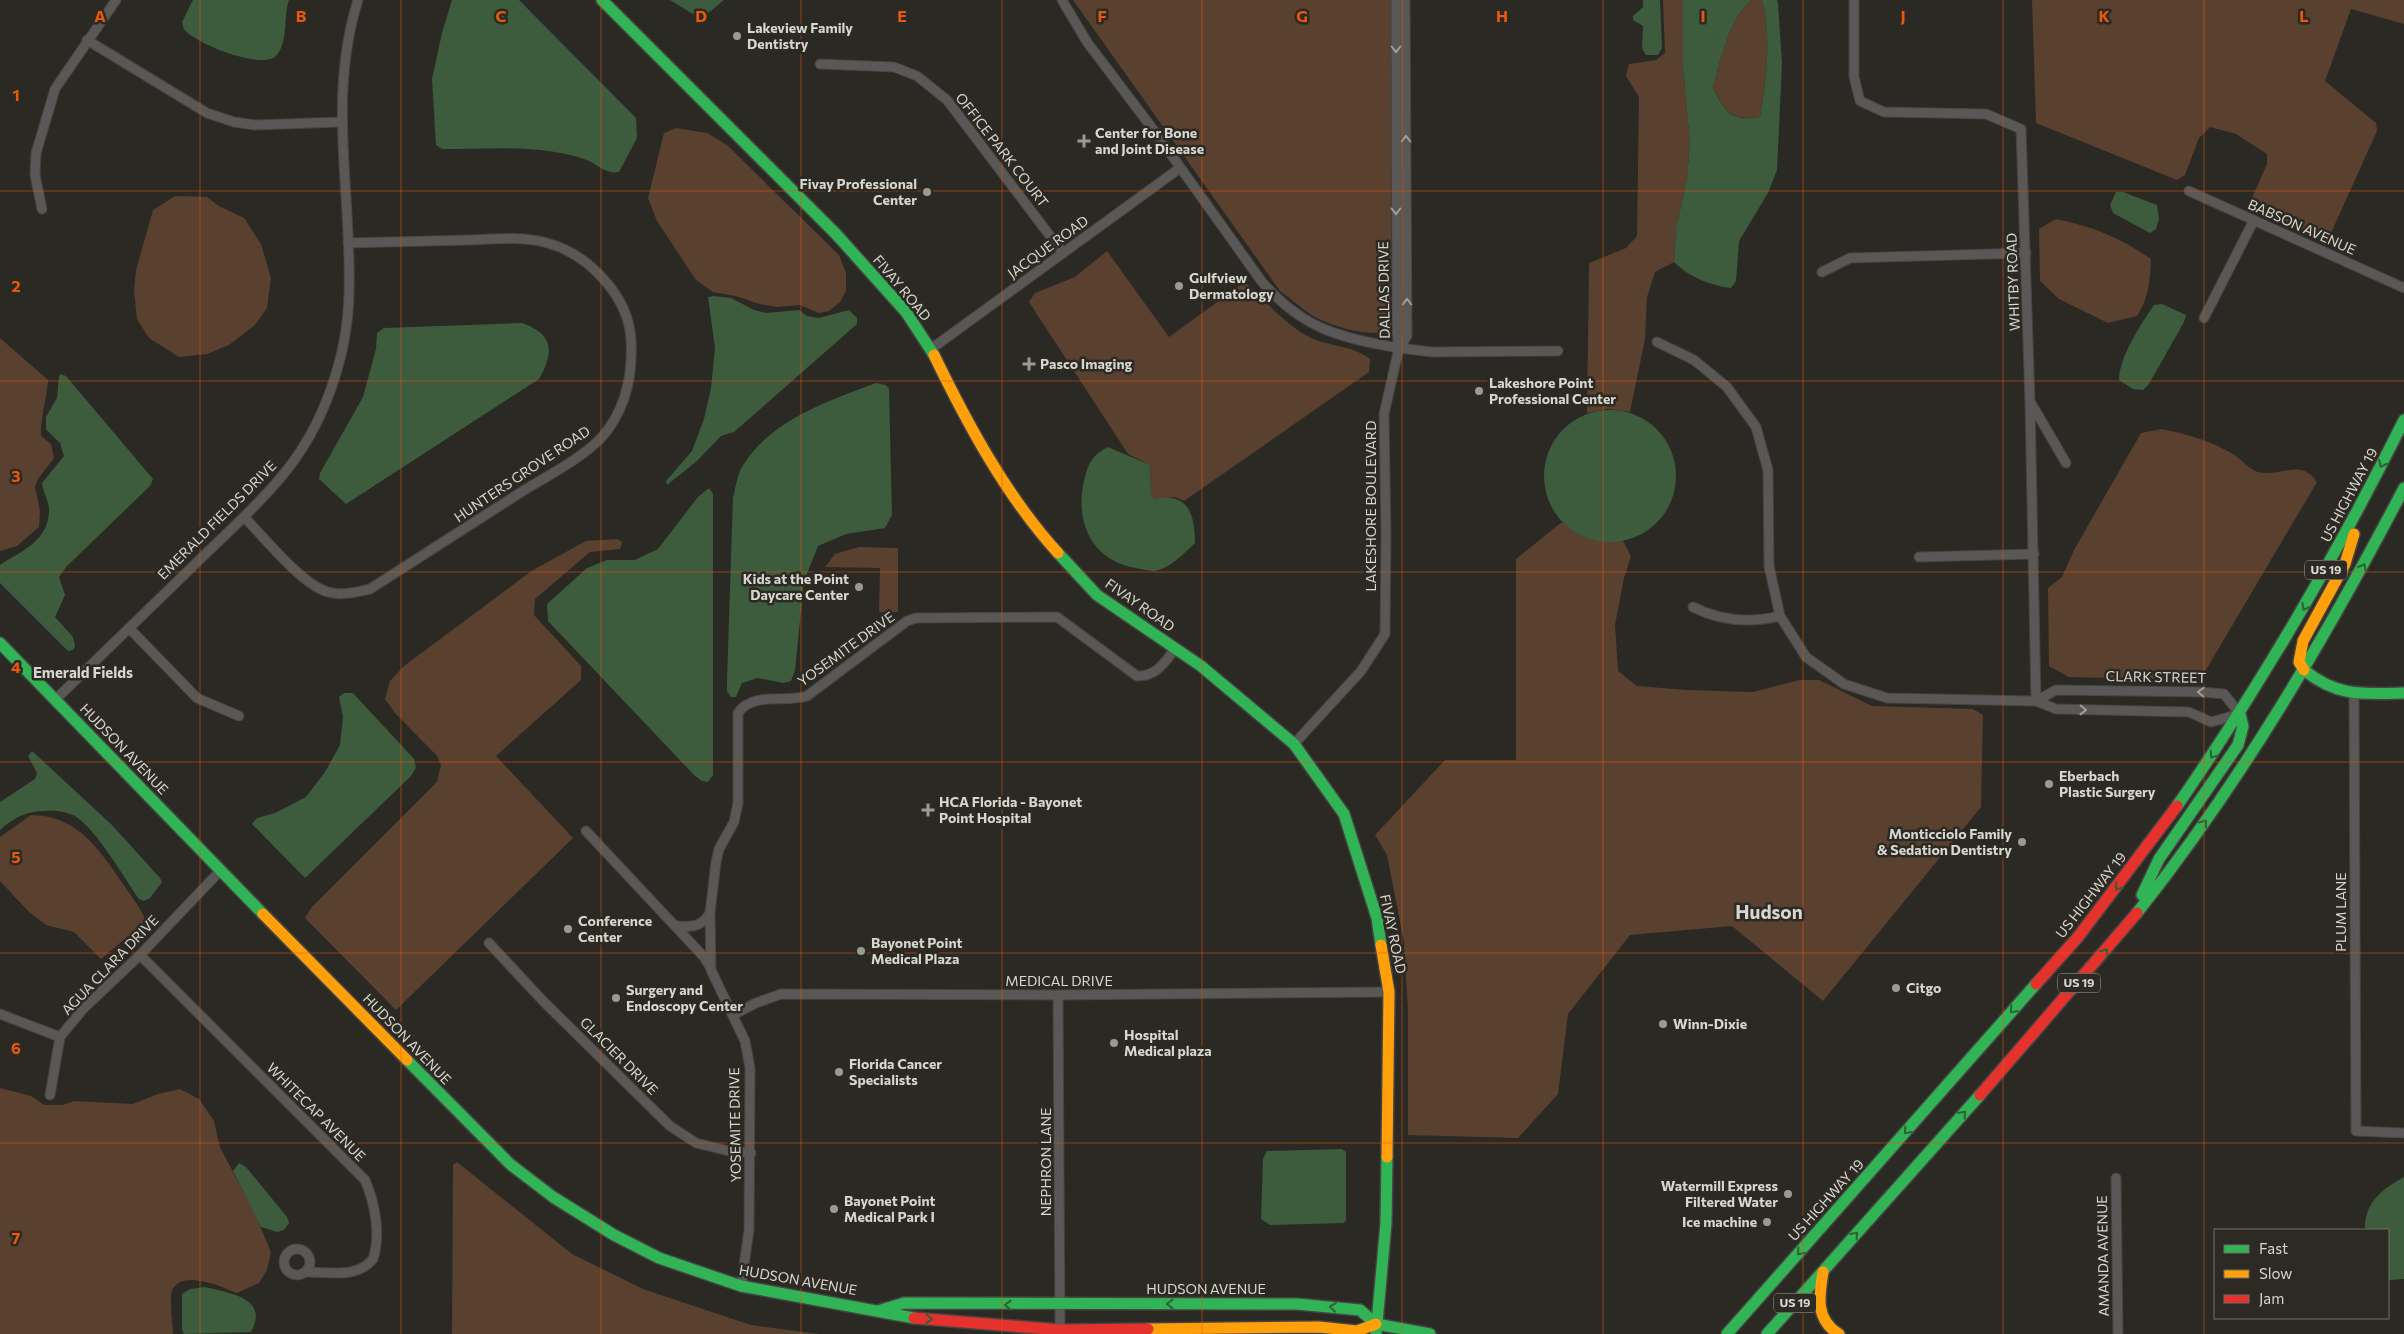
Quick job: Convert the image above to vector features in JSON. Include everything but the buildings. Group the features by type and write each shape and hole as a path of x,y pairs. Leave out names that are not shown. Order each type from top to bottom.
{"main road":[{"name":"FIVAY ROAD","path":"602,0 836,234 906,312 931,349 950,388 996,469 1041,534 1097,595 1201,666 1294,744 1344,814 1377,918 1389,992 1386,1224 1376,1329"},
{"name":"US HIGHWAY 19","path":"1727,1334 2078,936 2164,825 2240,714 2287,640 2404,420"},
{"name":"US 19","path":"1768,1334 2086,975 2131,920 2221,800 2304,670 2362,569 2404,488"},
{"path":"2362,502 2345,564 2301,646 2299,662 2304,670 2319,684 2332,690 2354,693 2404,693"},
{"name":"HUDSON AVENUE","path":"0,643 220,870 510,1164 553,1197 614,1235 659,1258 741,1286 881,1310 905,1317 1060,1330 1227,1330 1318,1327 1358,1331 1376,1329 1430,1334"},
{"path":"2131,920 2159,859 2238,745 2243,726 2240,714"},
{"path":"1823,1272 1820,1313 1824,1322 1839,1334"},
{"name":"HUDSON AVENUE","path":"881,1310 904,1303 1060,1305 1297,1304 1360,1310 1376,1329"}],"street":[{"path":"42,209 34,175 36,153 55,89 116,0"},
{"name":"EMERALD FIELDS DRIVE","path":"56,699 244,517 283,476 305,444 330,394 344,340 349,292 348,243 340,122 344,68 358,0"},
{"path":"1062,0 1087,42 1262,282 1278,300 1304,320 1328,333 1399,348 1432,352 1558,351"},
{"name":"DALLAS DRIVE","path":"1396,0 1397,323 1399,348"},
{"name":"DALLAS DRIVE","path":"1399,348 1407,336 1405,0"},
{"name":"WHITBY ROAD","path":"1854,0 1854,77 1860,101 1884,112 1986,114 2021,129 2034,554 2036,701"},
{"path":"87,40 207,113 234,122 255,125 340,122"},
{"name":"OFFICE PARK COURT","path":"820,64 894,67 917,76 947,100 1064,253"},
{"name":"JACQUE ROAD","path":"931,349 1180,168"},
{"name":"BABSON AVENUE","path":"2189,191 2404,288"},
{"path":"2204,318 2254,220"},
{"name":"HUNTERS GROVE ROAD","path":"244,517 308,582 327,592 349,594 370,589 566,464 600,438 616,417 628,392 633,364 631,334 623,308 607,284 582,259 549,243 520,239 348,243"},
{"path":"1822,272 1850,258 2026,253"},
{"path":"1656,342 1694,360 1728,387 1756,427 1768,470 1769,566 1780,616 1806,657 1844,684 1887,698 2036,701 2056,709 2189,712 2211,722 2240,714"},
{"name":"LAKESHORE BOULEVARD","path":"1294,744 1361,671 1385,634 1384,414 1399,348"},
{"path":"2030,403 2066,463"},
{"path":"1919,557 2034,554"},
{"path":"1693,607 1719,618 1762,620 1780,616"},
{"name":"YOSEMITE DRIVE","path":"712,970 710,913 719,849 730,831 737,812 738,713 750,702 798,699 807,696 907,621 916,618 1057,617 1137,676 1151,674 1159,670 1175,649"},
{"path":"129,628 197,698 239,716"},
{"name":"CLARK STREET","path":"2036,701 2056,690 2202,692 2224,694 2240,714"},
{"name":"PLUM LANE","path":"2354,693 2356,1131 2404,1133"},
{"name":"YOSEMITE DRIVE","path":"586,830 704,957 745,1041 750,1068 749,1230 741,1286"},
{"name":"AGUA CLARA DRIVE","path":"50,1095 60,1036 83,1009 140,954 220,870"},
{"path":"675,926 696,926 702,924 710,913"},
{"name":"GLACIER DRIVE","path":"489,943 549,1006 670,1126 696,1143 729,1151 750,1153"},
{"name":"WHITECAP AVENUE","path":"140,954 365,1180 373,1198 375,1217 372,1259 360,1271 348,1273 305,1272"},
{"name":"MEDICAL DRIVE","path":"734,1016 756,1003 781,994 1058,995 1389,992"},
{"name":"NEPHRON LANE","path":"1058,995 1060,1330"},
{"path":"0,1014 60,1036"},
{"name":"AMANDA AVENUE","path":"2116,1178 2118,1334"}],"shaded area":[{"path":"193,0 289,0 283,44 280,50 276,56 257,60 244,58 201,42 184,29 182,22"},
{"path":"452,0 519,0 636,118 637,138 619,172 610,172 584,159 550,151 513,148 442,149 436,145 432,79 442,33"},
{"path":"670,0 724,0 701,19"},
{"path":"1073,0 1391,0 1391,330 1374,333 1336,326 1314,316 1280,291"},
{"path":"1643,0 1660,0 1662,48 1658,55 1646,55 1642,48 1643,26 1633,20 1633,16 1643,7"},
{"path":"1663,0 1683,0 1683,69 1690,142 1687,178 1676,229 1674,262 1655,272 1647,297 1645,339 1630,412 1608,409 1587,413 1589,263 1626,248 1637,236 1639,97 1626,76 1629,64 1656,60 1665,53"},
{"path":"1683,0 1753,0 1738,15 1732,27 1722,53 1713,88 1725,109 1742,118 1760,117 1766,73 1767,43 1767,28 1762,0 1777,0 1778,4 1782,63 1777,170 1768,193 1739,241 1736,281 1731,288 1715,285 1700,279 1686,272 1674,262 1676,229 1687,178 1690,142 1683,69"},
{"path":"1753,0 1762,0 1765,14 1767,28 1766,73 1760,117 1742,118 1735,116 1726,109 1713,88 1722,53 1732,27 1745,6"},
{"path":"2032,0 2404,0 2404,24 2351,9 2325,81 2376,123 2377,131 2327,242 2249,205 2267,164 2267,154 2236,134 2210,127 2199,138 2185,175 2177,180 2036,123"},
{"path":"676,128 707,133 727,145 839,255 846,273 846,291 840,302 829,311 819,313 800,305 777,307 713,292 696,280 657,221 648,198 664,133"},
{"path":"2116,192 2123,192 2157,205 2159,219 2156,229 2150,233 2113,213 2110,205"},
{"path":"175,196 207,197 219,206 244,218 261,244 271,278 267,308 255,325 229,345 207,354 179,357 149,338 137,319 134,291 136,270 153,210"},
{"path":"2056,219 2082,225 2106,234 2129,245 2151,259 2146,296 2137,316 2108,323 2059,299 2040,281 2039,229"},
{"path":"1107,251 1169,337 1245,282 1285,320 1302,333 1319,341 1356,351 1370,359 1369,372 1184,501 1175,497 1155,499 1151,495 1150,465 1128,454 1029,302 1035,293 1075,277"},
{"path":"708,297 731,298 754,310 766,313 799,310 807,316 819,318 849,310 857,318 857,324 734,432 721,436 697,461 667,485 666,481 692,451 704,419 711,388 715,348"},
{"path":"2162,304 2186,315 2184,322 2149,384 2143,390 2133,389 2119,380 2123,361 2132,341 2154,305"},
{"path":"522,323 540,332 548,345 547,360 539,379 346,504 319,479 320,473 363,397 376,349 377,333 384,328"},
{"path":"0,338 48,380 41,436 51,444 54,458 38,479 35,487 40,511 39,527 17,546 0,551"},
{"path":"61,374 66,376 153,479 150,486 66,567 59,577 65,595 55,617 73,637 75,646 73,650 68,651 0,583 0,565 40,537 48,520 49,506 42,483 64,456 60,443 46,429 46,417 57,398 59,376"},
{"path":"876,383 886,385 889,389 892,515 885,528 846,534 818,546 804,581 795,670 791,681 783,683 758,678 742,683 736,697 731,697 727,691 727,680 733,497 740,470 754,451 768,437 801,414"},
{"path":"1610,410 1623,411 1635,415 1657,429 1671,451 1675,463 1675,489 1671,501 1657,523 1635,537 1623,541 1610,542 1597,541 1585,537 1563,523 1549,501 1545,489 1544,476 1545,463 1549,451 1563,429 1585,415 1597,411"},
{"path":"2162,429 2216,445 2233,454 2258,472 2304,471 2317,482 2200,680 2069,677 2049,666 2048,588 2062,577 2074,550 2141,433"},
{"path":"1108,447 1150,465 1151,495 1155,499 1175,499 1182,502 1191,514 1195,532 1195,543 1177,560 1166,567 1153,571 1121,564 1099,550 1091,539 1082,515 1083,486 1090,462 1097,454"},
{"path":"709,488 713,494 713,775 708,782 702,781 694,775 548,621 547,604 587,568 607,560 635,560 658,549 698,497"},
{"path":"1562,522 1577,532 1591,538 1605,541 1623,541 1631,556 1624,578 1615,625 1618,671 1637,686 1753,692 1799,680 1819,680 1872,706 1973,709 1983,715 1981,807 1823,1001 1732,926 1630,935 1568,1014 1558,1094 1518,1138 1408,1135 1408,1011 1404,942 1387,855 1375,835 1445,760 1516,760 1516,559"},
{"path":"617,539 622,542 620,549 590,552 535,599 534,615 581,666 581,680 496,756 573,838 396,1010 305,918 311,908 437,782 441,765 437,756 395,713 385,699 390,681 404,666 533,570 586,541"},
{"path":"859,547 898,548 898,612 879,612 880,568 825,567 835,554"},
{"path":"344,693 353,693 414,759 416,768 411,776 305,878 252,824 257,818 275,813 306,797 325,772 340,745 343,717 339,697"},
{"path":"32,751 112,825 160,878 162,882 150,898 144,901 139,899 101,842 72,814 57,811 32,812 15,819 0,830 0,802 35,779 37,773 28,756"},
{"path":"31,815 62,821 86,837 105,859 144,916 146,921 101,959 74,932 46,925 29,912 0,881 0,837"},
{"path":"0,1088 31,1096 44,1105 63,1105 74,1101 133,1104 158,1094 180,1089 199,1099 214,1121 220,1147 255,1214 271,1252 267,1270 259,1283 237,1293 202,1281 184,1281 177,1284 171,1295 173,1334 0,1334"},
{"path":"1342,1149 1346,1152 1346,1220 1344,1223 1270,1225 1261,1219 1263,1159 1267,1151"},
{"path":"457,1162 572,1254 643,1289 751,1325 819,1334 452,1334 453,1165"},
{"path":"239,1163 246,1167 287,1217 289,1223 284,1230 277,1232 261,1227 233,1171"},
{"path":"2404,1177 2404,1279 2389,1280 2389,1229 2365,1229 2365,1220 2371,1205 2388,1187"},
{"path":"205,1287 235,1295 251,1304 255,1311 255,1320 251,1332 184,1334 182,1330 182,1294 190,1289"}],"traffic: fast":[{"path":"602,0 836,234 906,312 934,355"},
{"path":"2177,806 2239,713 2297,618 2352,520 2404,420"},
{"path":"2137,913 2212,812 2247,760 2313,653 2404,488"},
{"path":"1058,553 1097,595 1201,666 1294,744 1344,814 1377,918 1381,945"},
{"path":"0,643 263,914"},
{"path":"2304,670 2328,685 2351,692 2376,694 2404,693"},
{"path":"2142,895 2159,859 2238,745 2243,726 2240,714"},
{"path":"1727,1334 2036,984"},
{"path":"407,1060 510,1164 553,1197 614,1235 659,1258 741,1286 914,1318"},
{"path":"1767,1334 1980,1095"},
{"path":"1376,1334 1386,1223 1387,1157"},
{"path":"881,1310 904,1303 1297,1304 1360,1310 1376,1324 1430,1334"}],"traffic: slow":[{"path":"934,355 960,407 989,458 1021,508 1058,553"},
{"path":"2304,670 2299,662 2303,641 2345,564 2354,534"},
{"path":"263,914 407,1060"},
{"path":"1381,945 1389,992 1387,1157"},
{"path":"1823,1272 1820,1290 1822,1315 1831,1328 1839,1334"},
{"path":"1148,1329 1319,1327 1357,1331 1376,1324"}],"traffic: jam":[{"path":"2036,984 2078,937 2177,806"},
{"path":"1980,1095 2137,913"},
{"path":"914,1318 1060,1330 1148,1329"}],"place":[{"name":"Lakeview Family Dentistry","path":"737,36"},
{"name":"Center for Bone and Joint Disease","path":"1084,141"},
{"name":"Fivay Professional Center","path":"927,192"},
{"name":"Gulfview Dermatology","path":"1179,286"},
{"name":"Pasco Imaging","path":"1029,364"},
{"name":"Lakeshore Point Professional Center","path":"1479,391"},
{"name":"Kids at the Point Daycare Center","path":"859,587"},
{"name":"Eberbach Plastic Surgery","path":"2049,784"},
{"name":"HCA Florida - Bayonet Point Hospital","path":"928,810"},
{"name":"Monticciolo Family & Sedation Dentistry","path":"2022,842"},
{"name":"Conference Center","path":"568,929"},
{"name":"Bayonet Point Medical Plaza","path":"861,951"},
{"name":"Citgo","path":"1896,988"},
{"name":"Surgery and Endoscopy Center","path":"616,998"},
{"name":"Winn-Dixie","path":"1663,1024"},
{"name":"Hospital Medical plaza","path":"1114,1043"},
{"name":"Florida Cancer Specialists","path":"839,1072"},
{"name":"Watermill Express Filtered Water","path":"1788,1194"},
{"name":"Bayonet Point Medical Park I","path":"834,1209"},
{"name":"Ice machine","path":"1767,1222"}],"district":[{"name":"Emerald Fields","path":"83,673"},
{"name":"Hudson","path":"1769,912"}]}
